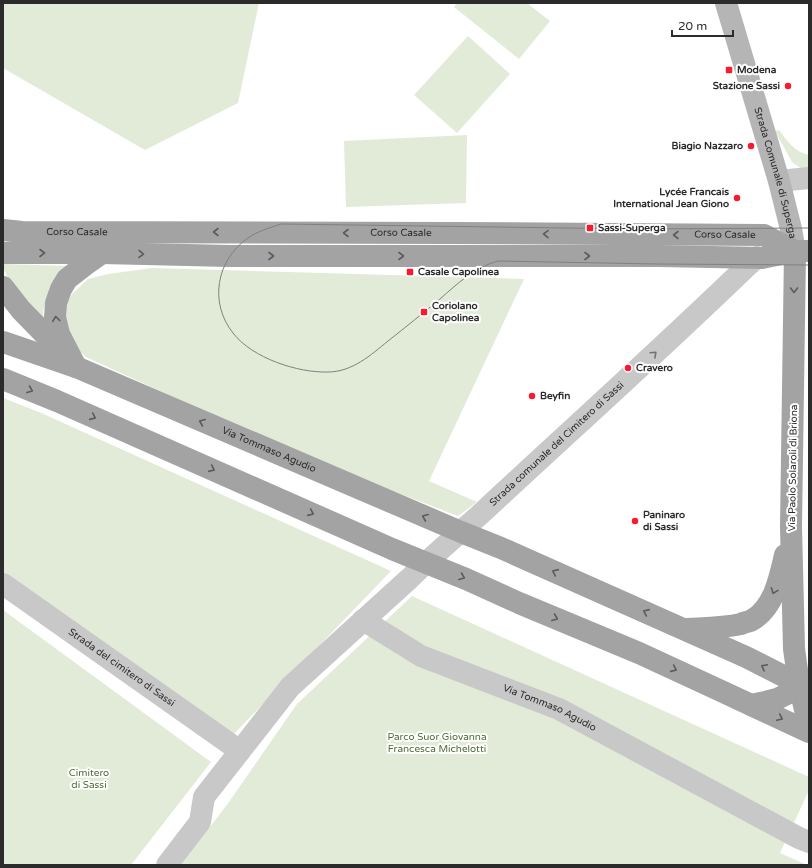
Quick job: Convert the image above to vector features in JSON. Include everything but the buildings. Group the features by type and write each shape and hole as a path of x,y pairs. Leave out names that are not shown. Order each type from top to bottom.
{"main road":[{"name":"Corso Casale","path":"3,230 38,232 764,235 804,248"},
{"path":"3,253 102,253 229,256 659,256 762,258 804,248"},
{"name":"Via Paolo Solaroli di Briona","path":"804,248 791,527 794,649 806,684 809,727"},
{"path":"76,367 59,334 55,317 56,303 61,289 68,279 102,253"},
{"path":"3,287 21,310 76,367"},
{"name":"Via Tommaso Agudio","path":"3,342 76,367 460,532 501,548 806,684"},
{"path":"3,379 57,401 425,563 639,653 809,732"},
{"path":"684,629 727,627 751,621 760,614 770,601 780,577 791,527"},
{"path":"751,705 777,699 806,684"}],"street":[{"name":"Strada Comunale di Superga","path":"726,3 779,181 791,229 804,248"},
{"path":"779,181 809,178"},
{"name":"Strada comunale del Cimitero di Sassi","path":"460,532 757,258"},
{"path":"167,865 200,822 204,797 290,686 460,532"},
{"name":"Strada del cimitero di Sassi","path":"3,584 240,751"},
{"name":"Via Tommaso Agudio","path":"363,620 421,656 559,709 809,842"}],"green space":[{"path":"3,3 259,3 238,103 145,150 3,68"},
{"path":"457,3 527,3 550,21 519,59 454,7"},
{"path":"468,36 510,74 457,133 414,95"},
{"path":"779,130 795,149 809,155 809,170 802,169 792,162 775,131"},
{"path":"467,135 466,203 346,207 344,141"},
{"path":"3,264 68,266 47,296 43,312 45,328 18,296 3,268"},
{"path":"152,268 524,279 429,481 477,502 458,516 302,456 86,357 72,344 64,308 72,294 88,279 108,274"},
{"path":"3,398 39,412 391,571 232,736 3,579"},
{"name":"Parco Suor Giovanna Francesca Michelotti","path":"412,596 809,777 809,790 780,853 807,865 181,865 229,802 297,704"},
{"name":"Cimitero di Sassi","path":"3,610 211,762 131,865 3,865"}],"tram line":[{"path":"809,228 639,229 281,224 256,233 237,247 223,270 219,296 225,321 241,342 252,350 263,357 290,367 316,372 328,372 345,369 361,362 460,282 482,267 498,261 809,265"}],"place":[{"name":"Modena","path":"729,70"},
{"name":"Stazione Sassi","path":"788,86"},
{"name":"Biagio Nazzaro","path":"751,146"},
{"name":"Lycée Francais International Jean Giono","path":"737,198"},
{"name":"Sassi-Superga","path":"590,228"},
{"name":"Casale Capolinea","path":"410,272"},
{"name":"Coriolano Capolinea","path":"424,312"},
{"name":"Cravero","path":"628,368"},
{"name":"Beyfin","path":"532,396"},
{"name":"Paninaro di Sassi","path":"635,521"}]}
